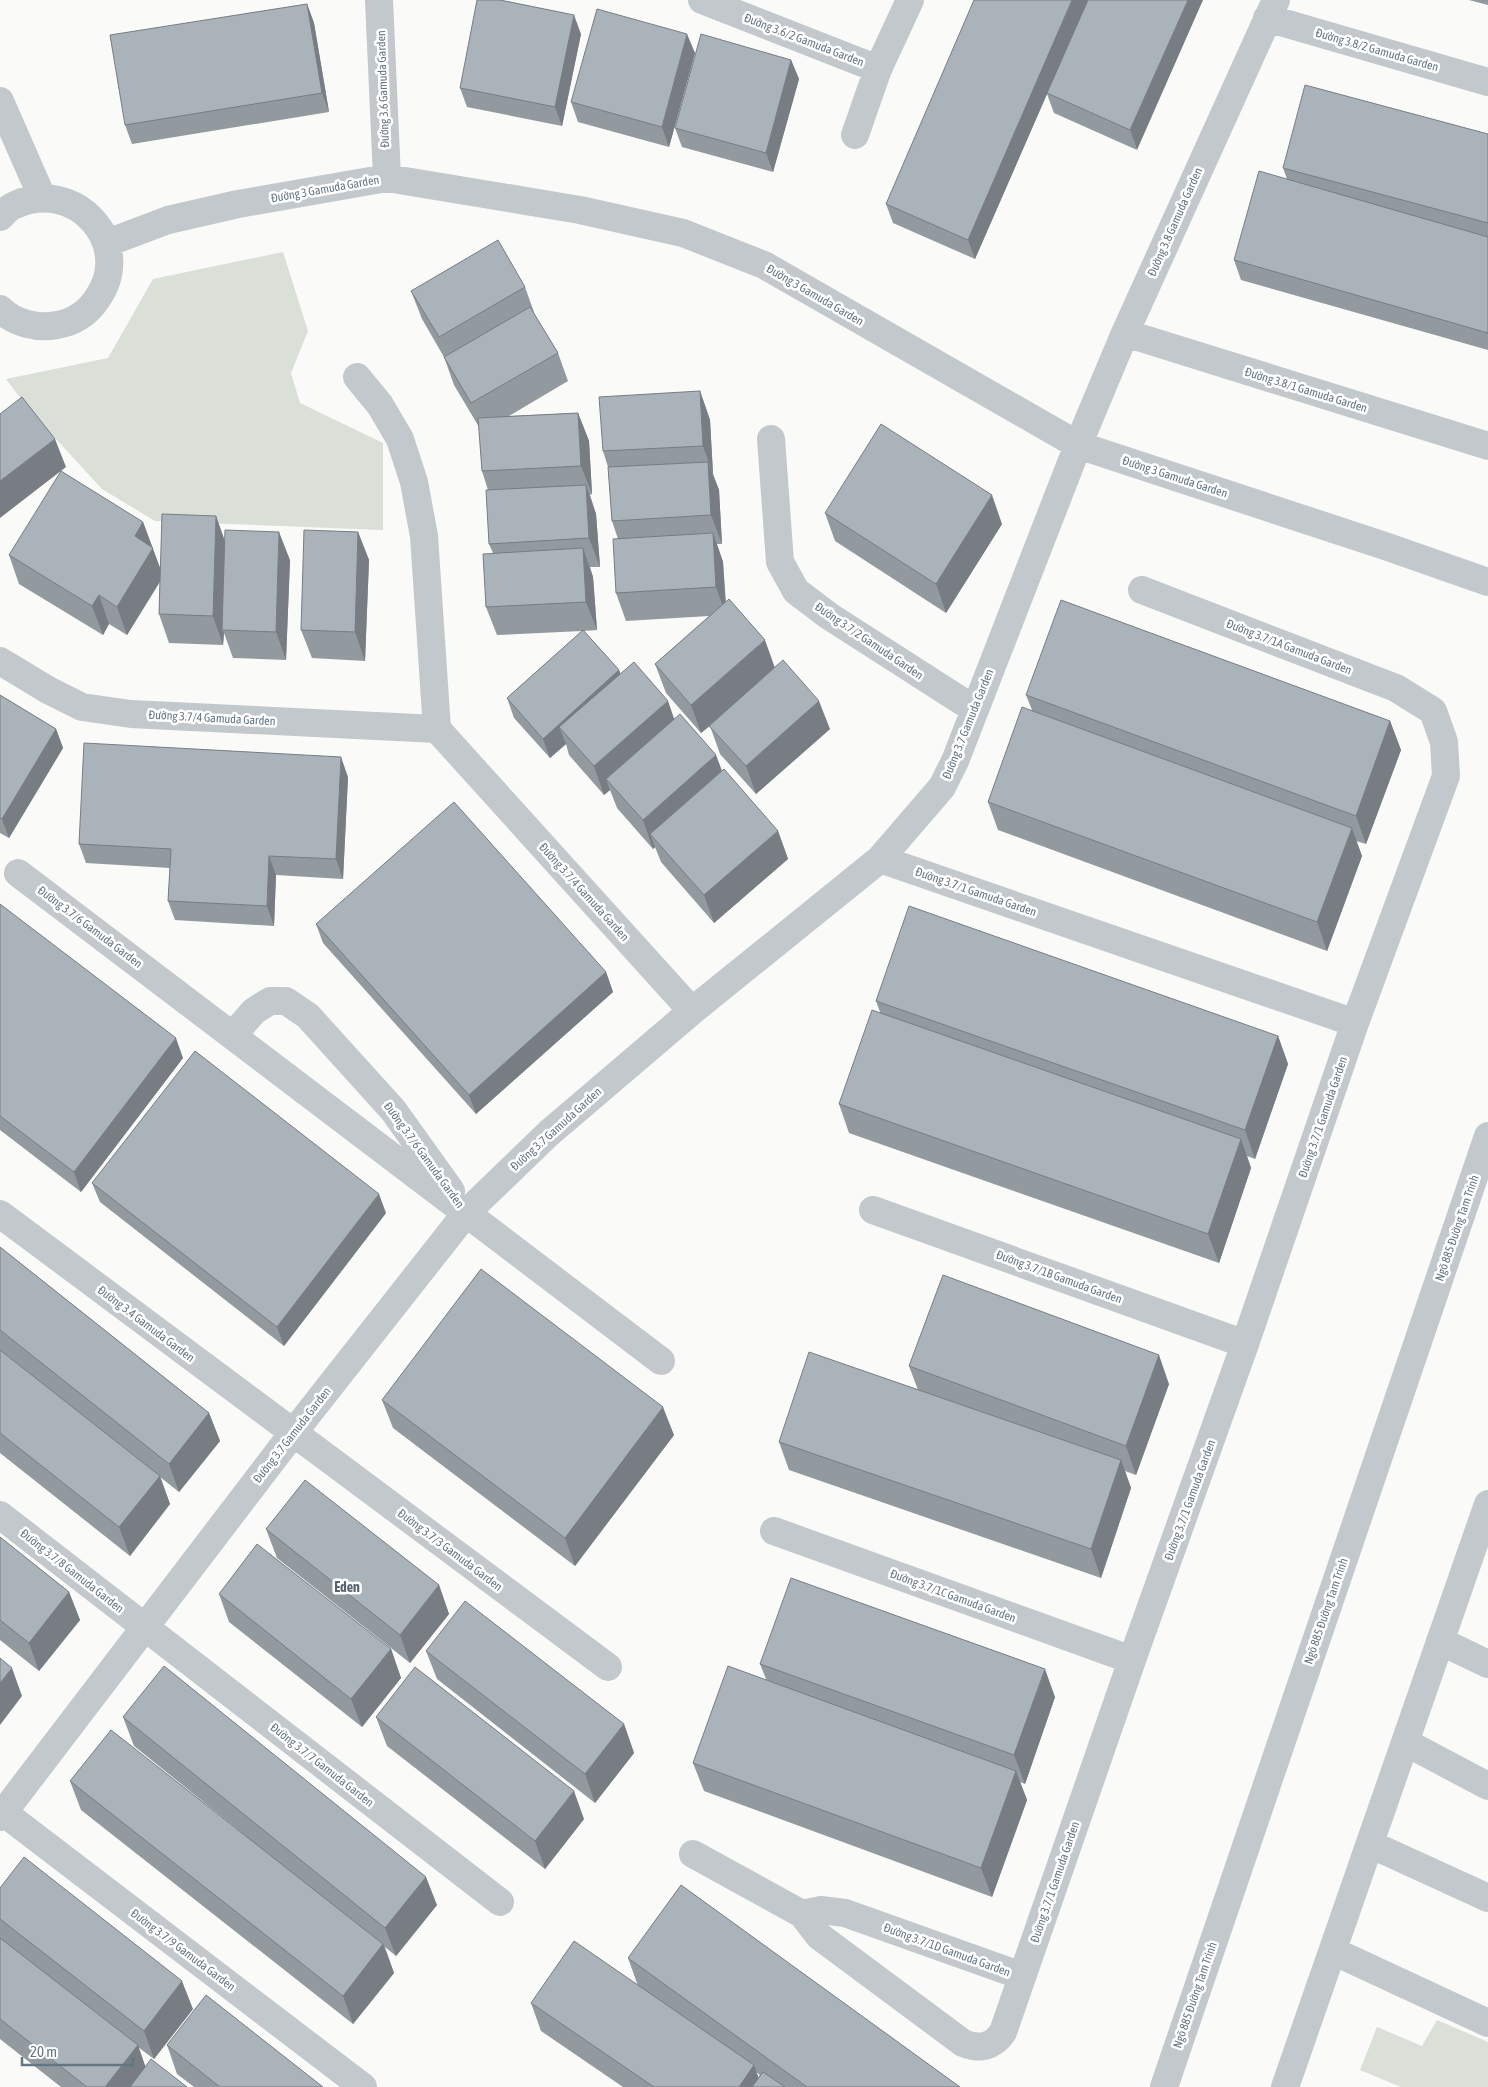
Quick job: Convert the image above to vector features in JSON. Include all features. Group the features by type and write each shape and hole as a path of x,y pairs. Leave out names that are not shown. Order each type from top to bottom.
{"street":[{"name":"Đường 3.6 Gamuda Garden","path":"379,0 387,178"},
{"name":"Đường 3.6/2 Gamuda Garden","path":"702,0 878,69"},
{"name":"Đường 3.6/2 Gamuda Garden","path":"855,136 878,69 910,0"},
{"name":"Đường 3.8/2 Gamuda Garden","path":"1271,9 1488,82"},
{"name":"Đường 3.8 Gamuda Garden","path":"1078,444 1125,333 1271,9"},
{"path":"0,101 42,197"},
{"name":"Đường 3 Gamuda Garden","path":"107,243 168,220 238,204 387,178 580,210 683,233 764,265 1078,444 1488,582"},
{"path":"0,217 13,205 42,197 70,202 93,218 107,243 110,267 103,290 90,310 69,322 46,327 22,323 0,309"},
{"name":"Đường 3.8/1 Gamuda Garden","path":"1125,333 1488,446"},
{"path":"357,377 380,405 400,439 414,482 424,536 437,729"},
{"name":"Đường 3.7/2 Gamuda Garden","path":"771,439 780,562 796,590 829,616 974,709"},
{"name":"Đường 3.7 Gamuda Garden","path":"1,1813 145,1628 293,1432 467,1212 549,1133 692,1011 880,859 942,787 955,761 1078,444"},
{"name":"Đường 3.7/1A Gamuda Garden","path":"1142,590 1396,688 1433,711"},
{"name":"Đường 3.7/4 Gamuda Garden","path":"0,661 48,690 82,707 131,714 437,729 692,1011"},
{"name":"Đường 3.7/1 Gamuda Garden","path":"1022,1976 1245,1344 1355,1023 1446,776 1444,742 1433,711"},
{"name":"Đường 3.7/1 Gamuda Garden","path":"880,859 1355,1023"},
{"name":"Đường 3.7/6 Gamuda Garden","path":"18,873 467,1212"},
{"name":"Đường 3.7/6 Gamuda Garden","path":"233,1036 254,1011 270,1001 286,1001 308,1016 393,1110 467,1212"},
{"name":"Ngõ 885 Đường Tam Trinh","path":"1164,2087 1488,1136"},
{"name":"Đường 3.7/1B Gamuda Garden","path":"873,1210 1245,1344"},
{"path":"467,1212 661,1361"},
{"name":"Đường 3.4 Gamuda Garden","path":"0,1214 293,1432"},
{"name":"Đường 3.7/3 Gamuda Garden","path":"293,1432 608,1667"},
{"path":"1285,2087 1488,1504"},
{"name":"Đường 3.7/8 Gamuda Garden","path":"0,1515 145,1628"},
{"name":"Đường 3.7/1C Gamuda Garden","path":"774,1531 1132,1660"},
{"name":"Đường 3.7/7 Gamuda Garden","path":"145,1628 500,1902"},
{"path":"1440,1641 1488,1664"},
{"path":"1405,1742 1488,1786"},
{"name":"Đường 3.7/9 Gamuda Garden","path":"1,1813 363,2087"},
{"path":"1370,1844 1488,1898"},
{"name":"Đường 3.7/1D Gamuda Garden","path":"693,1854 802,1914 819,1936 956,2038 972,2047 986,2046 1000,2036 1006,2026 1022,1976 845,1913 821,1910 802,1914"},
{"path":"1333,1950 1488,2024"}],"shaded area":[{"path":"283,252 308,331 291,373 300,403 383,443 383,530 155,521 102,489 31,412 6,379 108,358 153,279"},
{"path":"1437,2020 1488,2042 1488,2087 1401,2087 1360,2070 1377,2027 1422,2046"}],"building":[{"path":"477,0 500,0 574,15 555,107 460,88"},
{"path":"974,0 1072,0 968,240 886,204"},
{"path":"1088,0 1188,0 1130,130 1047,93"},
{"path":"307,4 322,93 125,125 110,35"},
{"path":"597,9 687,34 662,127 571,102"},
{"path":"701,34 791,60 766,153 675,128"},
{"path":"1305,85 1488,134 1488,223 1283,168"},
{"path":"1259,171 1488,237 1488,333 1234,260"},
{"path":"498,240 525,287 439,337 411,291"},
{"path":"530,307 558,353 471,403 444,357"},
{"path":"700,391 703,446 603,451 599,397"},
{"path":"22,397 55,439 0,481 0,414"},
{"path":"578,413 581,466 482,471 478,418"},
{"path":"881,424 992,495 936,584 825,513"},
{"path":"708,462 711,515 612,521 608,467"},
{"path":"61,471 143,522 135,536 153,548 117,607 99,595 92,606 9,555"},
{"path":"586,485 589,538 489,544 486,490"},
{"path":"162,514 216,516 213,616 159,614"},
{"path":"225,530 279,532 276,632 222,630"},
{"path":"304,530 358,532 355,632 301,630"},
{"path":"713,533 716,587 616,593 613,539"},
{"path":"583,548 586,602 486,607 483,554"},
{"path":"729,599 765,640 691,705 655,664"},
{"path":"1061,600 1390,721 1356,816 1026,695"},
{"path":"583,630 619,670 543,739 507,698"},
{"path":"783,660 819,701 746,766 709,726"},
{"path":"634,662 668,701 594,766 559,727"},
{"path":"0,695 56,729 2,819 0,818"},
{"path":"1022,707 1352,828 1317,922 988,802"},
{"path":"680,714 716,755 643,820 606,779"},
{"path":"84,743 341,757 336,859 269,856 267,906 168,901 171,849 79,844"},
{"path":"724,769 778,831 704,895 650,834"},
{"path":"454,802 606,972 469,1095 316,924"},
{"path":"0,904 176,1038 74,1172 0,1116"},
{"path":"909,906 1278,1036 1245,1130 876,1001"},
{"path":"872,1010 1241,1139 1208,1234 839,1104"},
{"path":"195,1051 379,1194 277,1327 92,1183"},
{"path":"0,1247 209,1413 169,1464 0,1330"},
{"path":"481,1269 663,1407 565,1538 382,1400"},
{"path":"943,1275 1159,1355 1126,1446 909,1366"},
{"path":"0,1350 160,1476 119,1527 0,1433"},
{"path":"809,1352 1121,1460 1091,1549 779,1442"},
{"path":"305,1480 439,1585 400,1635 266,1529"},
{"path":"0,1537 69,1592 29,1643 0,1620"},
{"path":"257,1544 391,1649 351,1699 219,1594"},
{"path":"791,1578 1045,1669 1014,1755 760,1664"},
{"path":"465,1601 624,1724 585,1774 426,1651"},
{"path":"0,1658 12,1668 0,1683"},
{"path":"164,1666 426,1877 385,1928 123,1717"},
{"path":"728,1666 1016,1771 981,1868 693,1763"},
{"path":"415,1667 574,1791 535,1841 376,1717"},
{"path":"111,1730 383,1944 343,1996 70,1781"},
{"path":"24,1857 182,1981 144,2031 0,1919 0,1888"},
{"path":"681,1885 960,2087 807,2087 628,1958"},
{"path":"0,1938 138,2045 105,2087 87,2087 0,2019"},
{"path":"574,1941 754,2065 739,2087 654,2087 531,2003"},
{"path":"206,1995 323,2087 220,2087 167,2045"},
{"path":"151,2059 187,2087 130,2087"},
{"path":"763,2072 785,2087 752,2087"}],"district":[{"name":"Eden","path":"347,1587"}]}
